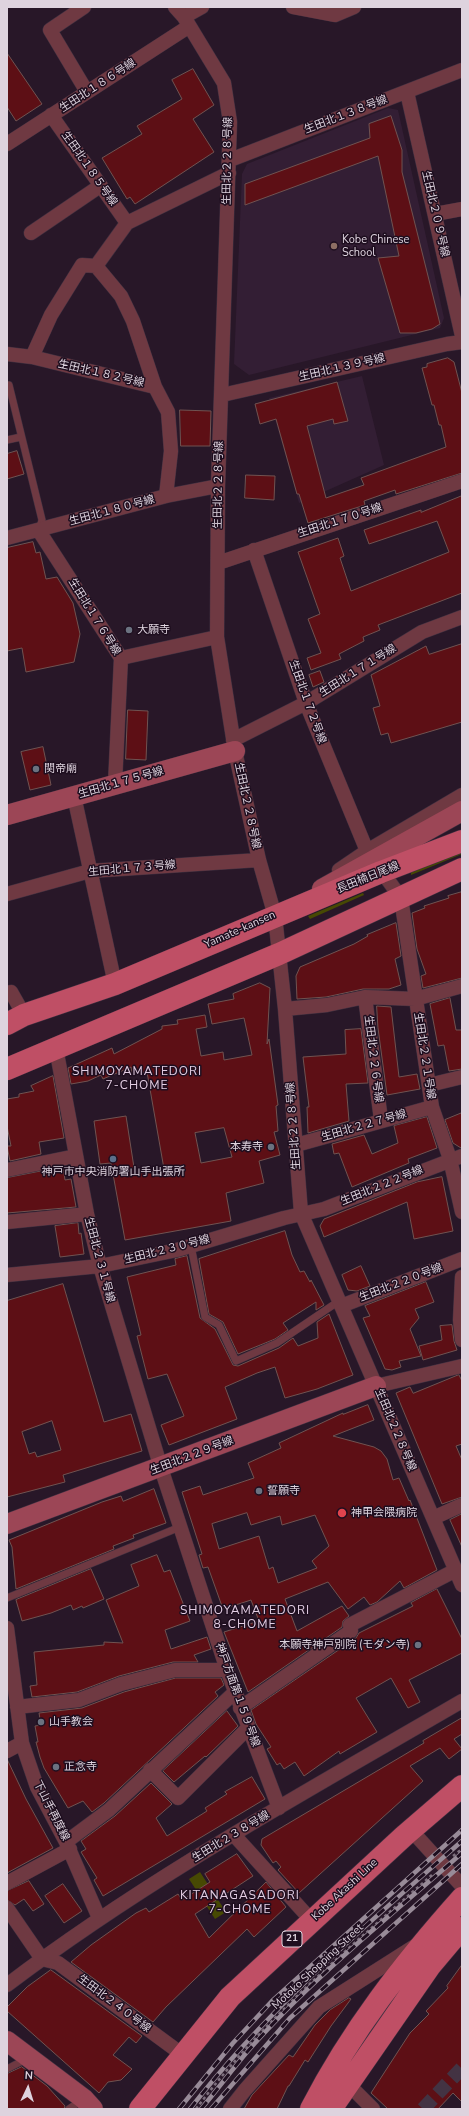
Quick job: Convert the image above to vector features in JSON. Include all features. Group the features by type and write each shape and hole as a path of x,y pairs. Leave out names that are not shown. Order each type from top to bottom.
{"main road":[{"name":"長田楠日尾線","path":"275,916 373,861 462,841"},
{"path":"7,1069 279,954 401,898 462,868"},
{"name":"Yamate-kansen","path":"16,1019 115,984 275,916"},
{"name":"Kobe Akashi Line","path":"140,2109 230,1997 411,1830 462,1786"},
{"path":"312,2109 358,2029 380,1996 425,1939 462,1898"},
{"path":"331,2109 347,2083 430,1966 462,1928"}],"street":[{"path":"84,7 50,30 87,92"},
{"name":"生田北１８６号線","path":"7,144 87,92 182,17 202,7"},
{"path":"293,7 335,11 354,7"},
{"name":"生田北２２８号線","path":"182,17 224,84 230,122 218,486 217,637 234,745 259,860 275,916 285,1009 301,1214 460,1580"},
{"name":"生田北１３８号線","path":"127,223 229,166 462,70"},
{"name":"生田北２０９号線","path":"407,92 462,336"},
{"name":"生田北１８５号線","path":"51,115 127,223"},
{"path":"31,233 100,186"},
{"path":"435,214 462,209"},
{"path":"96,266 127,223"},
{"path":"32,357 51,314 82,265 96,266 121,296 133,321 155,387"},
{"name":"生田北１３９号線","path":"222,395 447,344 462,342"},
{"name":"生田北１８２号線","path":"7,354 32,357 155,387 168,412 171,451 166,496"},
{"name":"生田北１７０号線","path":"218,563 462,481"},
{"name":"生田北１８０号線","path":"7,538 39,531 166,496 218,486"},
{"name":"生田北１７６号線","path":"39,531 121,658 115,784"},
{"name":"生田北１７２号線","path":"254,550 306,703 373,861 401,898"},
{"name":"生田北１７１号線","path":"234,745 422,632 462,617"},
{"path":"121,658 217,637"},
{"name":"生田北１７５号線","path":"7,815 115,784 234,745"},
{"path":"373,861 462,795"},
{"path":"74,796 115,984"},
{"path":"373,861 414,840 462,811"},
{"name":"生田北１７３号線","path":"7,894 90,871 259,860"},
{"name":"生田北２２１号線","path":"401,898 432,1107 456,1158 462,1212"},
{"path":"285,1009 327,1006 365,997 415,999 462,986"},
{"path":"7,993 11,992 16,1019"},
{"name":"生田北２２６号線","path":"365,997 381,1120"},
{"name":"生田北２３１号線","path":"56,1048 87,1214 100,1266 161,1468"},
{"path":"429,1085 462,1077"},
{"name":"生田北２２７号線","path":"296,1145 381,1120 432,1107"},
{"path":"7,1170 76,1156"},
{"name":"生田北２２２号線","path":"301,1214 324,1209 456,1158"},
{"path":"7,1222 87,1214"},
{"name":"生田北２３０号線","path":"7,1275 100,1266 191,1246 301,1214"},
{"name":"生田北２２０号線","path":"340,1304 462,1259"},
{"path":"462,1277 460,1320 462,1340"},
{"path":"376,1386 462,1366"},
{"name":"生田北２２９号線","path":"7,1524 161,1468 376,1386"},
{"name":"神戸方面第１５９号線","path":"161,1468 240,1708 279,1808"},
{"path":"433,1518 462,1505"},
{"path":"240,1708 351,1631 350,1625 460,1580"},
{"name":"下山手再度線","path":"7,1628 22,1743 37,1787 68,1846 99,1918"},
{"path":"17,1707 80,1700 121,1684 175,1670 227,1670"},
{"path":"7,1882 68,1846 109,1810 235,1692"},
{"name":"生田北２３８号線","path":"7,1985 99,1918 279,1808 462,1701"},
{"path":"150,1770 178,1798 248,1728"},
{"path":"7,1751 22,1743"},
{"path":"411,1830 462,1886"},
{"path":"234,1835 312,1921"},
{"path":"7,1908 42,1959"},
{"path":"230,2109 319,2007 425,1939"},
{"name":"生田北２４０号線","path":"42,1959 58,1962 183,2056"},
{"path":"7,2041 30,2057 82,2106"},
{"path":"347,2083 373,2109"}],"lane":[{"path":"9,385 42,520 39,531"},
{"path":"7,440 21,437"},
{"path":"191,1246 205,1318 219,1325 236,1361 277,1343 340,1304"},
{"path":"7,1598 180,1527"},
{"path":"8,2069 30,2057"}],"path":[{"name":"Motoko Shopping Street","path":"196,2109 248,2045 303,1989 462,1849"}],"shaded area":[{"name":"Kobe Chinese School","path":"388,108 398,110 444,318 440,328 249,375 234,364 242,174 247,164"},
{"path":"362,376 384,465 299,503 269,398"},
{"path":"462,852 462,854 411,875 411,872"},
{"path":"363,893 364,895 310,919 308,916"},
{"path":"200,1872 226,1912 215,1919 189,1879"}],"building":[{"path":"7,53 42,104 16,121 7,107"},
{"path":"193,69 214,105 193,119 214,152 135,204 130,197 127,199 102,158 142,134 137,126 182,99 172,80"},
{"path":"391,116 402,150 402,172 440,324 432,329 416,333 400,333 378,258 399,256 378,156 245,205 245,184 370,138 369,124"},
{"path":"448,358 454,362 462,393 462,473 396,494 395,490 364,501 365,505 308,523 299,494 297,494 276,419 260,424 255,404 337,382 348,421 334,424 333,419 307,426 326,498 364,485 361,478 446,447 441,425 439,425 434,405 432,405 422,368 427,367 427,364"},
{"path":"180,410 211,411 210,446 181,446"},
{"path":"17,451 24,474 7,479 7,454"},
{"path":"246,475 275,476 274,500 245,498"},
{"path":"462,496 462,593 378,625 380,630 363,637 364,641 339,654 341,659 311,670 307,658 321,653 308,619 320,614 298,552 338,538 344,556 340,558 351,591 449,552 437,521 369,544 364,530 421,510 421,512"},
{"path":"33,542 36,553 40,552 46,579 57,577 73,603 80,634 74,662 26,672 22,648 7,651 7,548"},
{"path":"462,644 462,722 391,743 388,733 381,735 373,708 380,706 371,675 426,646 429,654"},
{"path":"320,671 324,682 313,687 309,675"},
{"path":"128,710 148,711 146,760 126,759"},
{"name":"関帝廟","path":"43,747 51,785 30,790 21,752"},
{"path":"462,892 462,978 423,988 421,976 426,974 417,949 412,913 425,908 424,906"},
{"path":"396,923 401,956 395,959 401,985 389,989 363,989 326,997 297,999 296,976 300,967 354,944 368,936 367,935"},
{"path":"260,983 270,988 267,1044 269,1039 278,1105 276,1106 278,1131 274,1132 280,1155 259,1161 264,1183 226,1193 231,1221 125,1240 111,1163 100,1164 94,1121 126,1116 135,1174 164,1169 147,1072 132,1073 131,1067 103,1079 101,1075 88,1081 71,1084 68,1068 112,1048 114,1054 162,1029 162,1026 178,1024 177,1020 205,1015 207,1027 196,1029 201,1056 223,1052 224,1060 252,1055 244,1018 212,1024 208,1004 234,999 233,994","holes":["224,1128 232,1157 201,1163 195,1133"]},
{"path":"450,998 456,1030 462,1030 462,1069 449,1071 444,1045 438,1046 430,1004"},
{"path":"377,1006 391,1007 399,1077 417,1074 420,1089 387,1095 378,1028"},
{"path":"361,1029 368,1083 346,1084 349,1121 308,1133 307,1107 309,1107 303,1057 346,1054 345,1030"},
{"path":"53,1076 64,1138 39,1142 41,1154 10,1161 7,1146 11,1146 7,1126 7,1099 19,1097 19,1094 34,1091 31,1086"},
{"path":"462,1113 461,1148 453,1143 445,1120"},
{"path":"427,1117 437,1148 408,1159 409,1163 352,1187 339,1153 334,1154 332,1144 364,1135 372,1154 398,1143 394,1126"},
{"path":"63,1167 65,1180 71,1179 76,1207 7,1213 7,1178"},
{"path":"442,1177 453,1231 414,1239 407,1202 324,1237 320,1226 324,1219 417,1182"},
{"path":"78,1223 84,1254 60,1257 55,1226"},
{"path":"285,1231 292,1255 300,1272 304,1271 310,1282 311,1280 324,1305 316,1310 316,1302 283,1323 288,1330 275,1339 238,1354 223,1322 209,1314 199,1259"},
{"path":"187,1256 200,1318 215,1329 233,1365 238,1366 279,1348 293,1338 298,1346 318,1338 317,1322 329,1314 353,1375 317,1389 285,1398 275,1367 257,1373 225,1387 237,1419 169,1445 161,1425 184,1416 167,1374 148,1379 137,1336 141,1335 127,1277 176,1265 175,1259"},
{"path":"361,1266 370,1286 357,1291 348,1290 342,1275"},
{"path":"426,1282 434,1302 415,1309 419,1318 410,1329 421,1356 399,1361 401,1367 392,1370 385,1369 363,1318 370,1316 365,1306"},
{"path":"63,1284 104,1422 131,1414 142,1451 63,1475 65,1482 7,1497 7,1301","holes":["52,1421 61,1450 37,1457 35,1452 29,1454 22,1432"]},
{"path":"452,1325 457,1350 423,1360 419,1346 442,1340 440,1326"},
{"path":"459,1375 462,1381 462,1444 456,1446 462,1460 462,1497 442,1504 396,1393 410,1387 413,1393"},
{"path":"368,1405 374,1420 333,1436 374,1447 381,1451 387,1459 393,1480 399,1478 409,1501 410,1500 437,1570 404,1588 400,1581 377,1602 370,1605 364,1597 348,1609 328,1582 285,1599 297,1631 342,1606 349,1616 343,1621 342,1627 248,1692 224,1632 259,1621 251,1600 223,1609 208,1567 203,1568 199,1555 202,1554 182,1492 200,1486 203,1495 254,1478 248,1463 281,1448 279,1443 343,1414","holes":["247,1513 251,1525 280,1516 282,1525 315,1515 329,1546 312,1561 317,1568 278,1583 273,1567 269,1569 259,1536 219,1549 212,1524"]},
{"path":"154,1489 166,1523 133,1535 134,1538 113,1546 114,1549 16,1589 12,1547 9,1540 102,1502 121,1496 123,1501"},
{"path":"462,1514 462,1547 450,1520"},
{"path":"157,1555 164,1572 170,1570 190,1621 165,1630 171,1649 207,1637 211,1649 194,1655 198,1662 173,1662 119,1676 77,1692 32,1697 30,1686 37,1685 34,1652 104,1645 104,1642 123,1643 106,1600 139,1586 131,1565"},
{"path":"91,1569 104,1599 83,1608 82,1606 73,1610 71,1605 51,1613 22,1621 16,1600"},
{"path":"437,1589 462,1639 462,1653 409,1680 420,1702 408,1708 391,1678 356,1698 377,1732 340,1754 339,1751 304,1776 295,1762 284,1769 280,1763 277,1765 267,1749 271,1747 256,1724 251,1710 356,1638 359,1633 413,1606 411,1603"},
{"path":"176,1678 221,1678 224,1685 215,1692 218,1696 104,1803 92,1812 83,1801 68,1808 44,1768 40,1757 36,1742 38,1742 35,1726 41,1725 39,1713 82,1708 124,1692"},
{"path":"227,1711 238,1726 206,1757 205,1756 174,1782 163,1771"},
{"path":"462,1718 462,1734 454,1739 462,1749 449,1759 440,1748 410,1766 423,1781 299,1893 278,1870 281,1867 276,1861 273,1863 261,1845 262,1839 424,1743 423,1741"},
{"path":"7,1759 26,1799 53,1848 7,1873"},
{"path":"252,1777 265,1799 103,1896 94,1880 97,1878 81,1852 86,1849 81,1841 115,1816 151,1783 172,1804 156,1818 167,1836 207,1811 205,1808 227,1794 225,1792"},
{"path":"237,1854 253,1876 195,1914 209,1938 266,1882 286,1907 254,1937 247,1929 166,2007 153,2022 71,1962 91,1945 136,1913 146,1908 149,1912 178,1894 182,1900 210,1882 205,1874"},
{"path":"29,1881 44,1904 33,1911 24,1899 15,1905 7,1900 7,1891"},
{"path":"63,1884 82,1911 64,1923 45,1896"},
{"path":"462,1965 462,2102 453,2093 438,2109 388,2109 371,2093 410,2033 429,2014 426,2011 448,1988 447,1986"},
{"path":"51,1970 142,2036 136,2043 129,2037 113,2055 132,2069 121,2080 108,2082 99,2093 7,2011 7,2007 27,1987"},
{"path":"349,1998 351,1999 331,2026 308,2062 305,2060 288,2086 277,2109 244,2109 252,2095 289,2055 293,2057 315,2025 330,2010"},
{"path":"22,2067 47,2086 65,2106 64,2109 7,2109 7,2074"}],"tunnel":[{"path":"423,2109 462,2068"}],"railway":[{"path":"179,2109 233,2043 272,2001 462,1830"},
{"path":"190,2109 220,2072 285,2002 354,1936 462,1841"},
{"path":"201,2109 247,2052 297,1999 351,1949 462,1853"},
{"path":"211,2109 290,2018 462,1864"}],"place":[{"name":"Kobe Chinese School","path":"334,246"},
{"name":"大願寺","path":"129,630"},
{"name":"関帝廟","path":"36,769"},
{"name":"本寿寺","path":"271,1147"},
{"name":"神戸市中央消防署山手出張所","path":"113,1159"},
{"name":"誓願寺","path":"259,1491"},
{"name":"神甲会隈病院","path":"342,1513"},
{"name":"本願寺神戸別院 (モダン寺)","path":"418,1645"},
{"name":"山手教会","path":"41,1722"},
{"name":"正念寺","path":"56,1767"}],"district":[{"name":"SHIMOYAMATEDORI 7-CHOME","path":"137,1079"},
{"name":"SHIMOYAMATEDORI 8-CHOME","path":"245,1618"},
{"name":"KITANAGASADORI 7-CHOME","path":"240,1903"}]}
